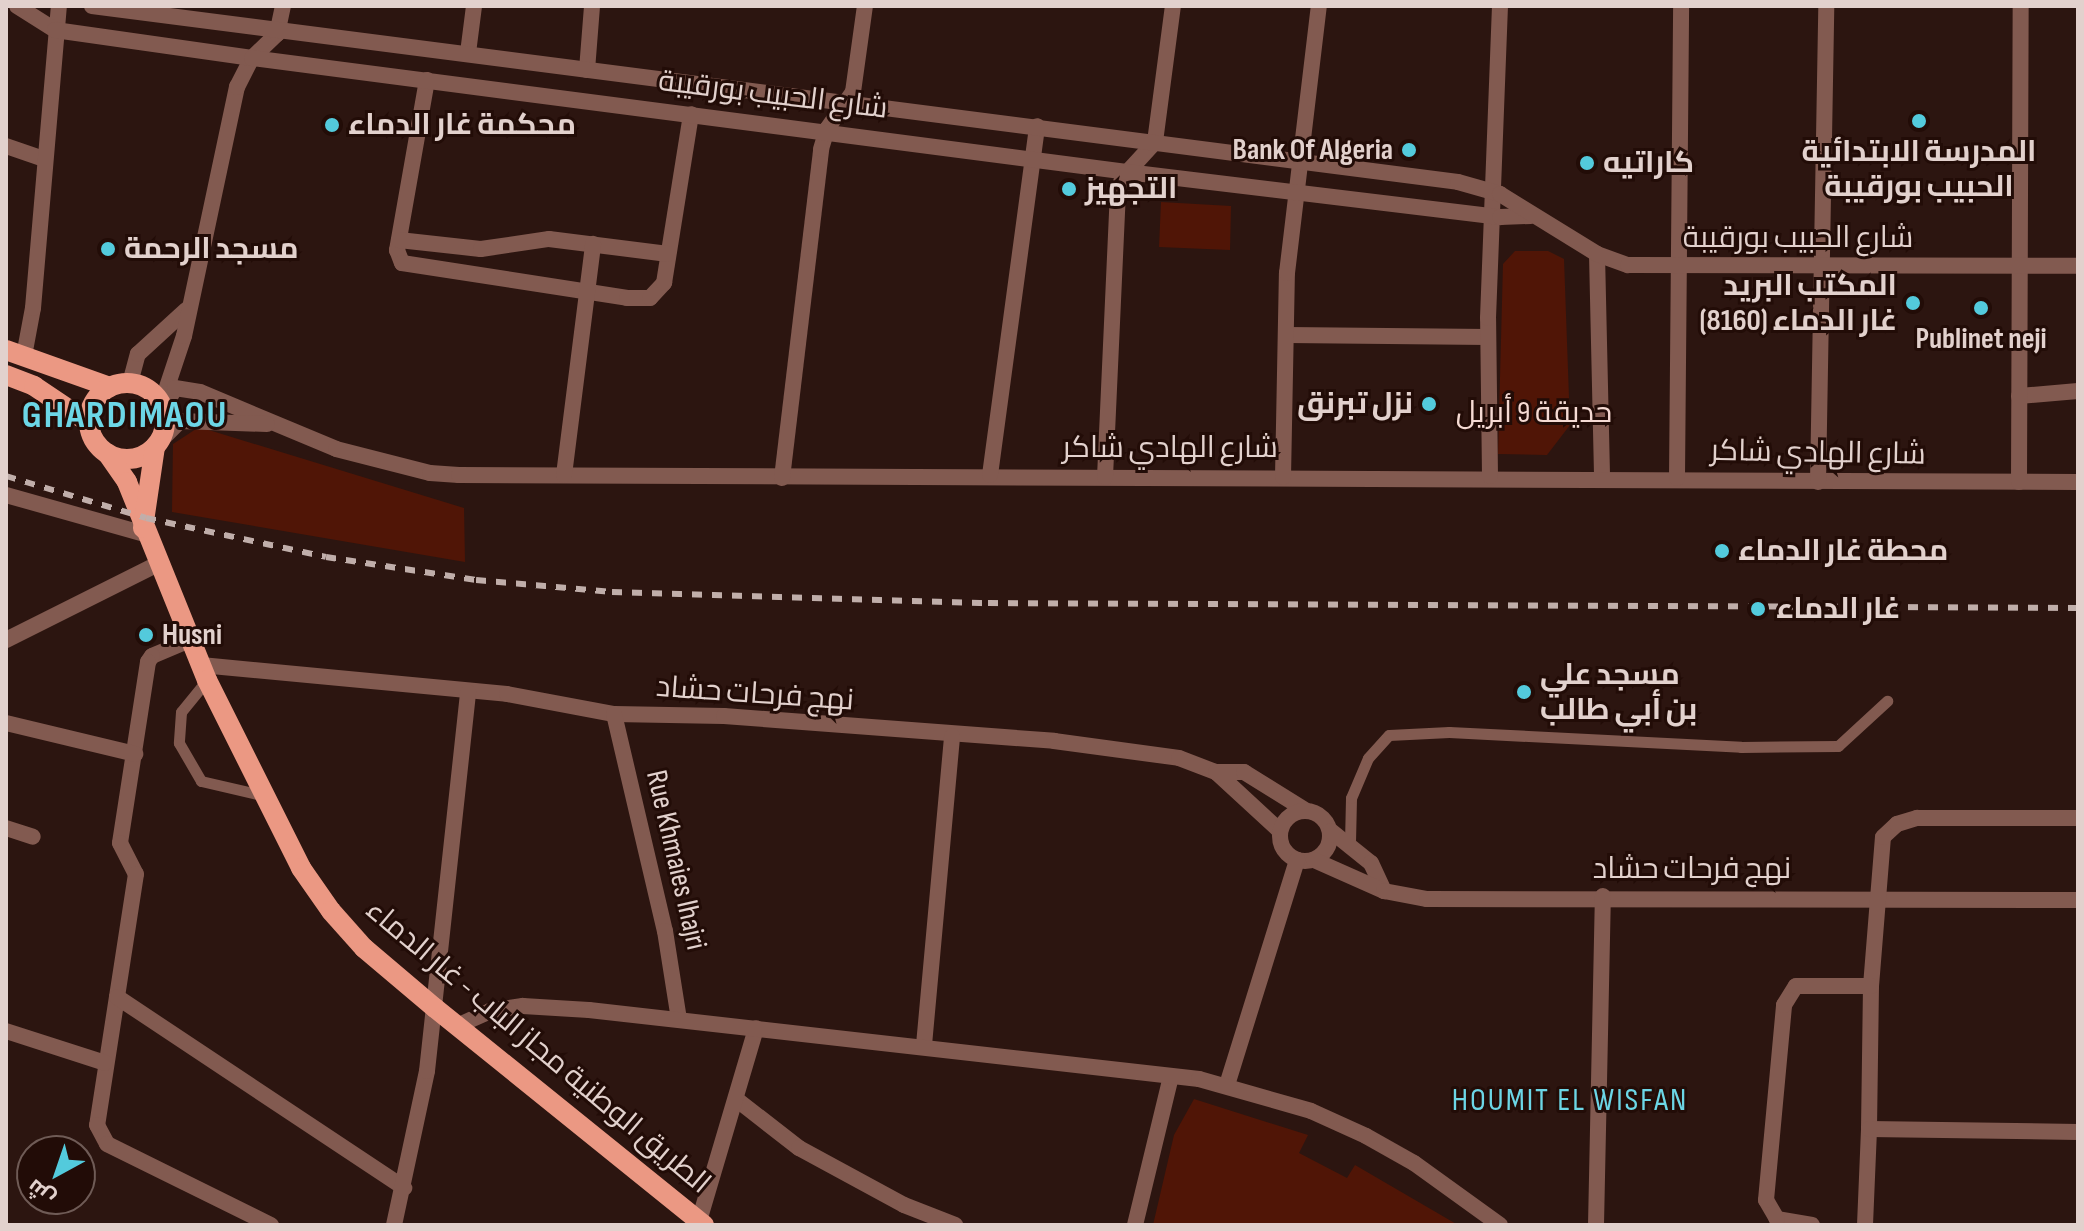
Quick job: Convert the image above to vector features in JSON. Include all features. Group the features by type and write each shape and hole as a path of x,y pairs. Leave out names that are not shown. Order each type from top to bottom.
{"main road":[{"path":"6,375 34,386 89,423 109,458 132,459 157,445 162,407 149,390 120,385 15,353"},
{"path":"89,423 91,408 120,385"},
{"name":"الطريق الوطنية مجاز الباب - غار الدماء","path":"144,531 157,445"},
{"name":"الطريق الوطنية مجاز الباب - غار الدماء","path":"109,458 127,482 156,565 204,673 301,868 331,911 364,948 435,1008 702,1223"}],"street":[{"path":"15,353 33,308 59,6"},
{"name":"شارع الحبيب بورقيبة","path":"92,6 182,12 587,70 850,101 1458,182 1491,191 1597,254 1628,265 2078,266"},
{"path":"162,407 180,349 186,310 237,87 252,58 280,28 283,6"},
{"path":"468,53 474,6"},
{"path":"587,70 592,6"},
{"path":"782,478 814,190 827,129 850,101 865,6"},
{"path":"1105,477 1116,206 1127,172 1155,142 1173,6"},
{"path":"1283,477 1295,190 1319,6"},
{"path":"1490,476 1488,337 1491,191 1500,6"},
{"path":"1677,478 1681,6"},
{"path":"1818,482 1826,6"},
{"path":"2019,482 2021,6"},
{"name":"شارع الحبيب بورقيبة","path":"24,7 55,30 252,58 827,129 1127,172 1491,215 1531,216"},
{"path":"427,80 398,256 409,267 640,299 656,295 668,254 691,114"},
{"path":"990,475 1037,126"},
{"path":"6,146 44,159"},
{"path":"399,240 481,249 541,240 668,254"},
{"path":"564,475 593,244"},
{"path":"1597,254 1602,477"},
{"path":"120,385 138,354 186,310"},
{"path":"1287,335 1488,337"},
{"name":"شارع الهادي شاكر","path":"162,407 175,388 185,389 269,424 430,473 782,478 990,475 1490,476 1818,482 2078,482"},
{"path":"2019,396 2078,391"},
{"name":"شارع الهادي شاكر","path":"157,445 180,421 269,424"},
{"path":"6,495 144,531"},
{"path":"6,640 156,565"},
{"path":"190,640 149,659 120,843 136,874 97,1114 102,1140 271,1225"},
{"name":"نهج فرحات حشاد","path":"204,673 554,700 614,714 724,716 1115,749 1179,758 1216,772 1280,831"},
{"path":"394,1225 404,1188 435,1008 468,692"},
{"name":"Rue Khmaies lhajri","path":"614,714 665,931 679,1019"},
{"path":"6,723 135,754"},
{"path":"924,1045 952,736"},
{"path":"1216,772 1244,772 1305,810 1321,816 1331,831 1350,842 1371,863 1384,891"},
{"path":"1305,810 1288,816 1280,831 1283,849 1297,860 1314,860 1327,848 1331,831"},
{"path":"1865,1225 1871,986 1879,850 1897,824 1917,818 2078,818"},
{"path":"6,828 33,837"},
{"path":"1227,1085 1297,860"},
{"name":"نهج فرحات حشاد","path":"1314,860 1384,891 1427,899 1877,896 2078,900"},
{"path":"1596,1225 1603,896"},
{"path":"1812,1225 1777,1219 1766,1200 1784,1005 1796,986 1871,986"},
{"path":"117,997 404,1188"},
{"path":"459,1025 490,1011 523,1006 924,1045 1227,1085 1311,1111 1366,1136 1414,1163 1500,1225"},
{"path":"702,1223 756,1028"},
{"path":"6,1031 105,1063"},
{"path":"1135,1225 1171,1076"},
{"path":"736,1099 799,1148 904,1205 955,1225"},
{"path":"1869,1129 2078,1132"}],"lane":[{"path":"204,673 181,712 179,743 201,781 266,796"},
{"path":"1350,842 1351,798 1368,758 1389,735 1449,732 1741,747 1838,746 1887,701"}],"green space":[{"path":"1161,202 1231,206 1230,250 1159,247"},
{"name":"حديقة 9 أبريل","path":"1515,251 1548,251 1564,259 1570,425 1547,455 1498,454 1503,264"},
{"path":"199,427 464,508 465,562 172,512 173,444"},
{"path":"1194,1099 1308,1135 1299,1153 1347,1178 1355,1165 1458,1225 1153,1225 1174,1135"}],"railway":[{"path":"6,476 146,518 326,557 476,580 612,592 988,603 2078,608"}],"place":[{"name":"المدرسة الابتدائية الحبيب بورقيبة","path":"1919,121"},
{"name":"محكمة غار الدماء","path":"332,125"},
{"name":"Bank Of Algeria","path":"1409,150"},
{"name":"كاراتيه","path":"1587,163"},
{"name":"التجهيز","path":"1069,189"},
{"name":"مسجد الرحمة","path":"108,249"},
{"name":"المكتب البريد غار الدماء (8160)","path":"1913,303"},
{"name":"Publinet neji","path":"1981,308"},
{"name":"نزل تبرنق","path":"1429,404"},
{"name":"محطة غار الدماء","path":"1722,551"},
{"name":"غار الدماء","path":"1758,609"},
{"name":"Husni","path":"146,635"},
{"name":"مسجد علي بن أبي طالب","path":"1524,692"}],"district":[{"name":"GHARDIMAOU","path":"125,416"},
{"name":"HOUMIT EL WISFAN","path":"1570,1101"}]}
